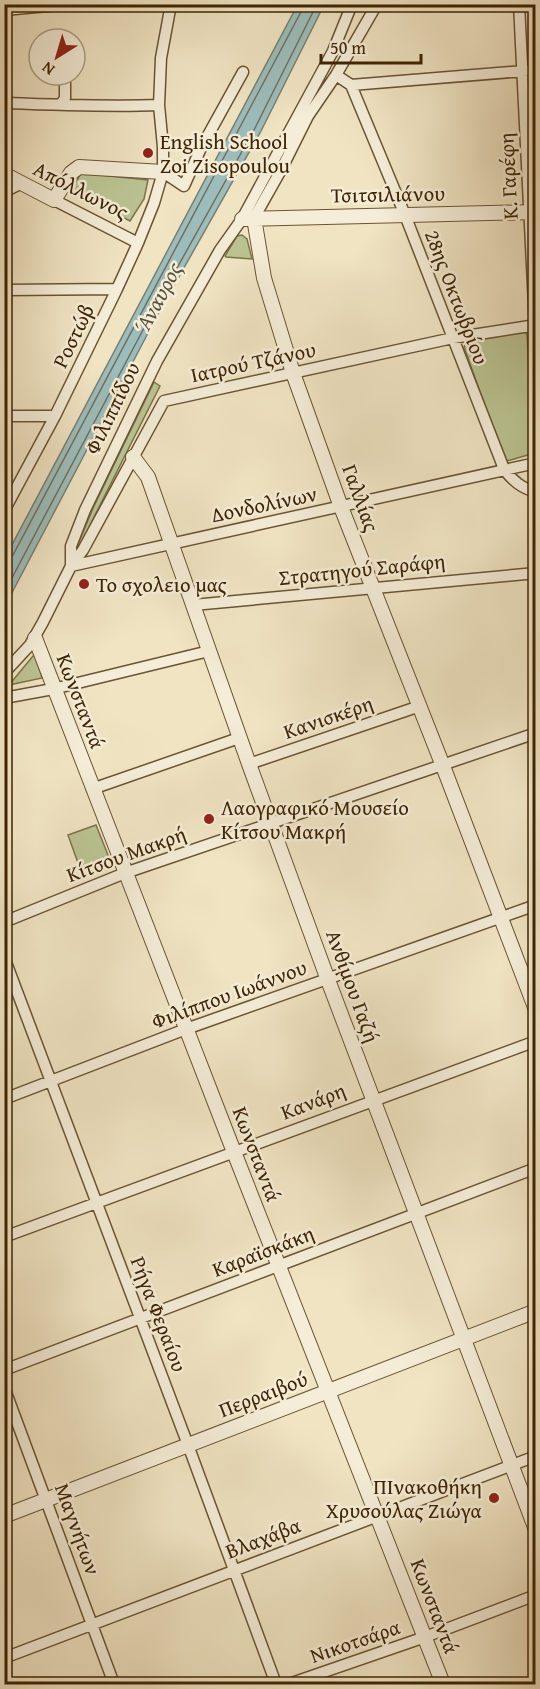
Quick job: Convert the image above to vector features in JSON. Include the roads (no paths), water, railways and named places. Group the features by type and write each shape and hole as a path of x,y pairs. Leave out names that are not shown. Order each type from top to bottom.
{"street":[{"name":"Ροστώβ","path":"4,511 55,416 117,289 154,203 163,172 159,105 161,58 171,4"},
{"name":"Φιλιππίδου","path":"4,673 35,638 71,566 71,546 85,510 157,361 220,250 248,219 333,51 352,4"},
{"name":"Κ. Γαρέφη","path":"519,4 532,212 536,346"},
{"path":"4,10 59,5"},
{"path":"248,219 281,170 308,116 336,75 373,11"},
{"path":"336,75 351,85 536,70"},
{"path":"54,200 71,173 79,167 163,172 184,186 201,148 243,72"},
{"name":"28ης Οκτωβρίου","path":"351,85 405,215 504,469 527,490 536,491"},
{"path":"62,104 65,98 65,87"},
{"path":"4,103 102,107 159,105"},
{"name":"Απόλλωνος","path":"4,174 138,243"},
{"path":"4,192 22,183"},
{"name":"Τσιτσιλιάνου","path":"248,219 532,212"},
{"name":"Γαλλίας","path":"248,219 293,373 341,507 536,1010"},
{"path":"4,290 117,289"},
{"name":"Ιατρού Τζάνου","path":"71,566 83,550 164,401 453,338 535,325"},
{"path":"4,416 55,416"},
{"name":"Ανθίμου Γαζή","path":"133,457 148,477 270,824 415,1214 536,1530"},
{"name":"Δονδολίνων","path":"71,566 536,463"},
{"name":"Στρατηγού Σαράφη","path":"193,605 536,573"},
{"name":"Κωνσταντά","path":"35,638 278,1266 443,1684"},
{"path":"4,698 53,689 209,651"},
{"name":"Κανισκέρη","path":"249,764 420,706"},
{"name":"Κίτσου Μακρή","path":"4,922 125,873 536,734"},
{"path":"92,789 239,738"},
{"name":"Φιλίππου Ιωάννου","path":"4,1100 186,1029 536,905"},
{"name":"Ρήγα Φεραίου","path":"4,957 276,1684"},
{"name":"Κανάρη","path":"4,1237 536,1041"},
{"name":"Καραϊσκάκη","path":"4,1370 536,1168"},
{"name":"Περραιβού","path":"4,1516 536,1311"},
{"name":"Μαγνήτων","path":"4,1387 114,1684"},
{"name":"Βλαχάβα","path":"4,1658 536,1456"},
{"name":"Νικοτσάρα","path":"289,1684 425,1637 536,1595"}],"water":[{"name":"Άναυρος","path":"298,4 324,5 261,131 158,314 5,606 5,558"}],"place":[{"name":"English School Zoi Zisopoulou","path":"148,153"},
{"name":"Το σχολειο μας","path":"84,584"},
{"name":"Λαογραφικό Μουσείο Κίτσου Μακρή","path":"209,819"},
{"name":"ΠΙνακοθήκη Χρυσούλας Ζιώγα","path":"494,1498"}]}
